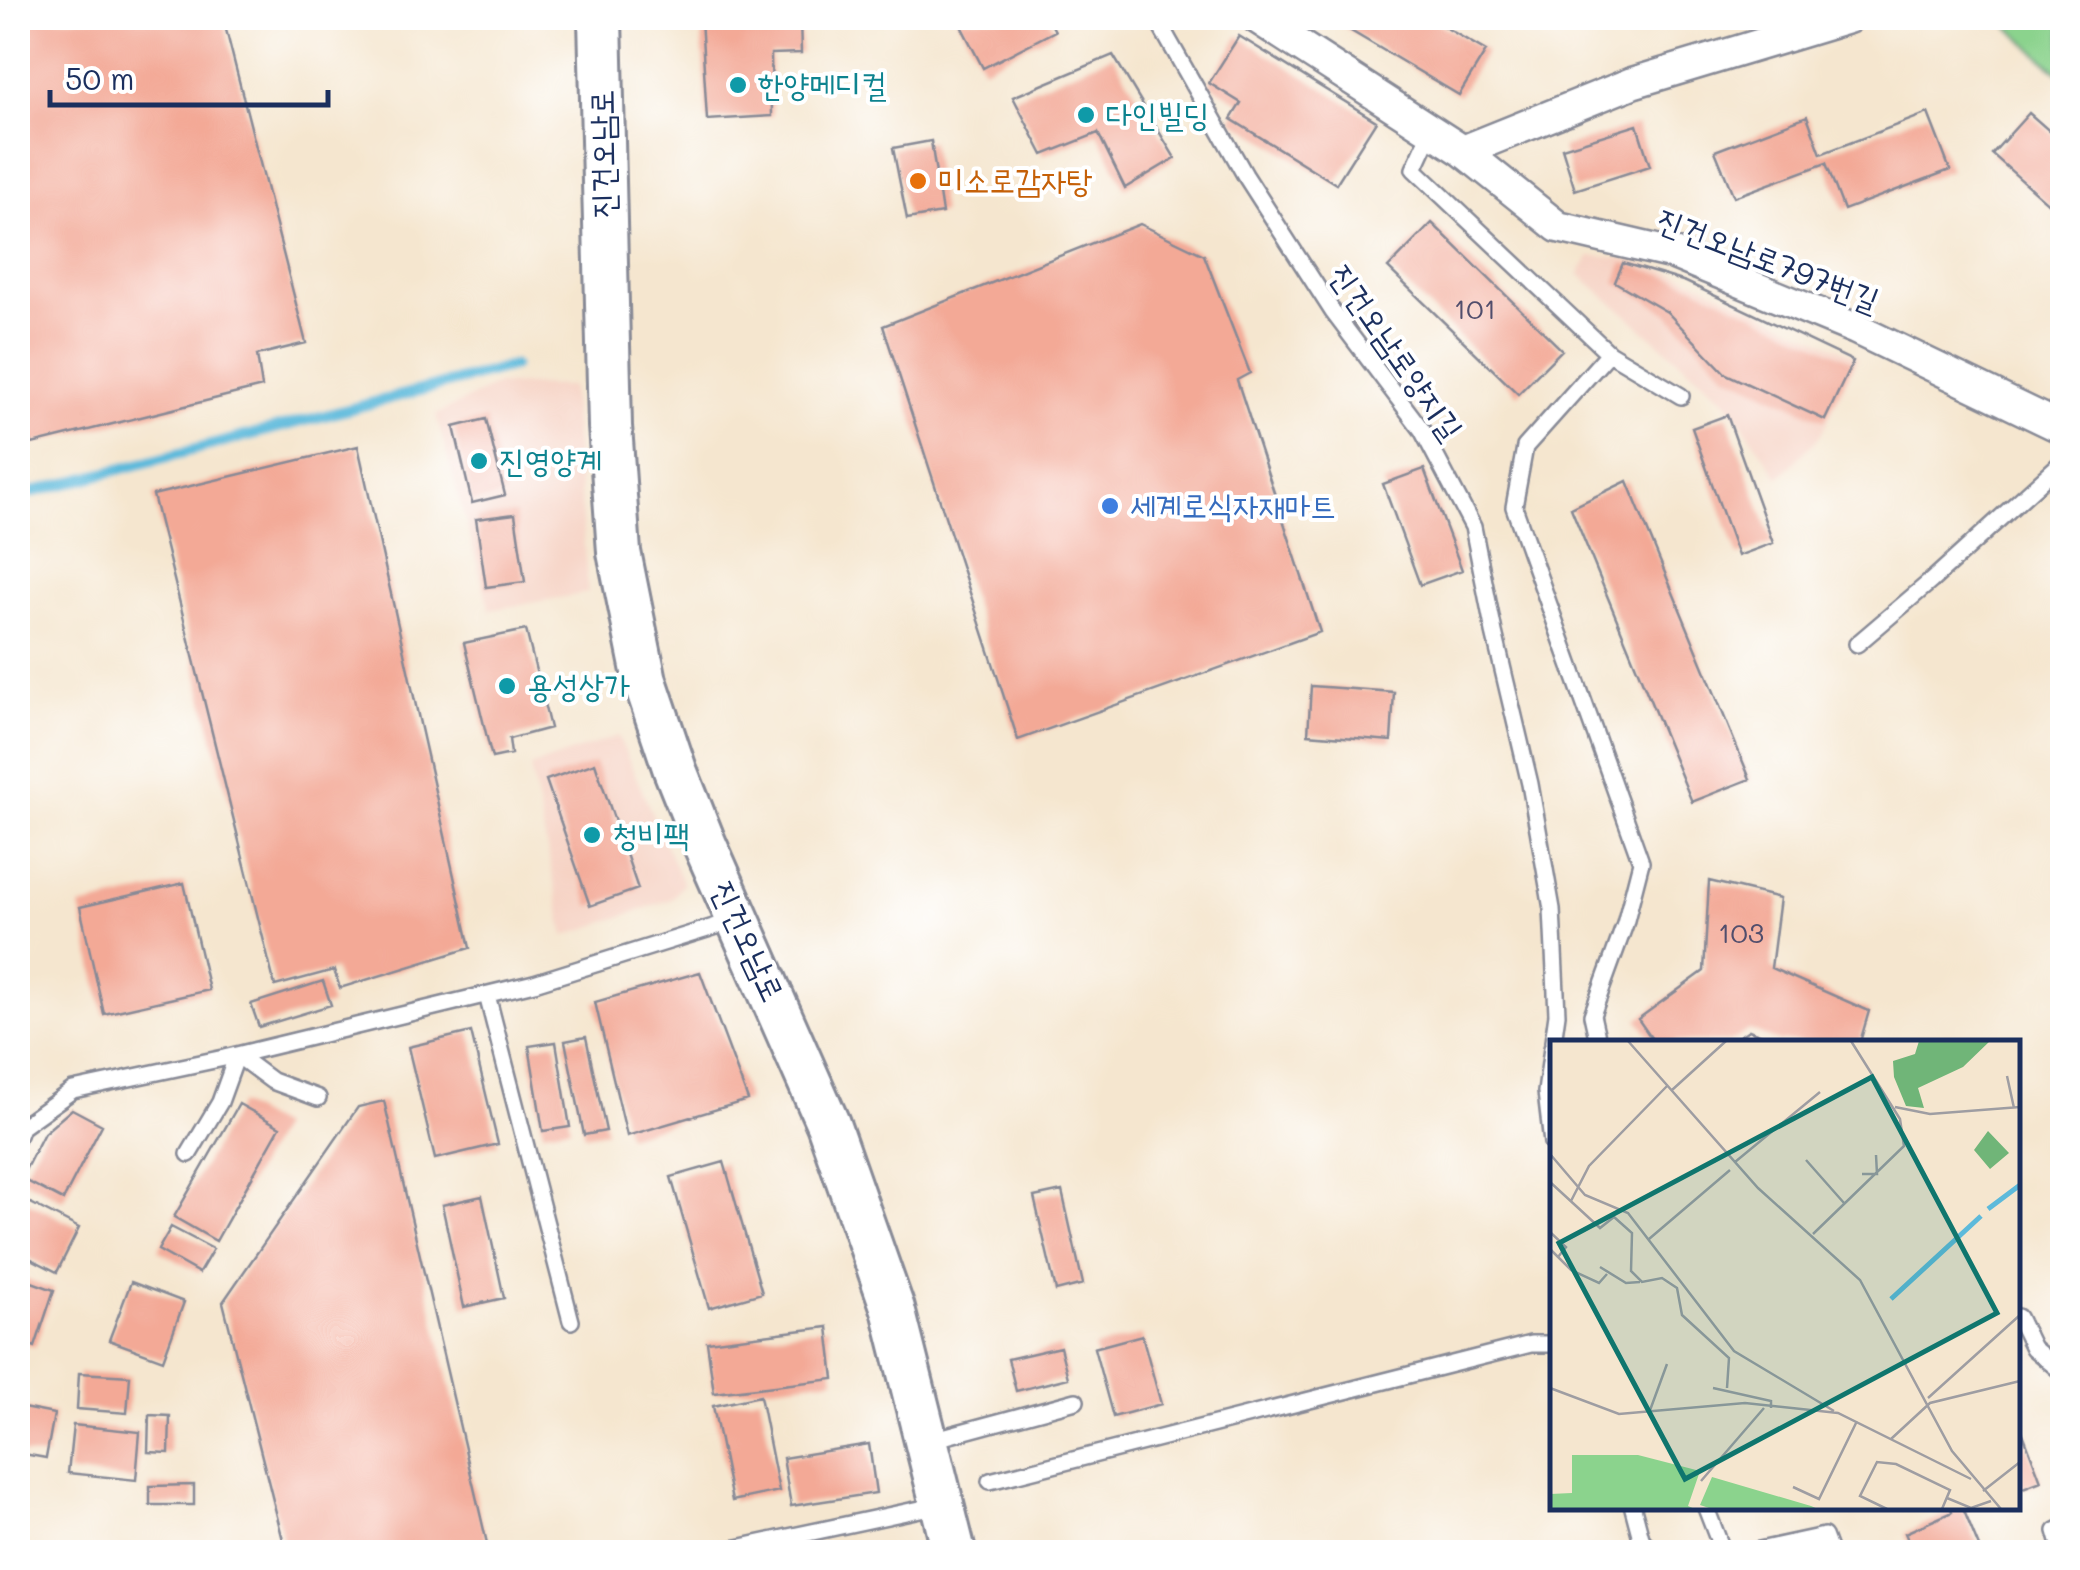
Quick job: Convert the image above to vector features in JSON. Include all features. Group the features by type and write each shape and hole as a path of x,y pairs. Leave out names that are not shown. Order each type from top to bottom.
{"main road":[{"name":"진건오남로","path":"600,18 610,426 619,552 645,681 675,770 828,1124 894,1309 954,1552"}],"street":[{"name":"진건오남로797번길","path":"1258,18 1463,151 1558,227 1674,254 1856,330 2062,428"},
{"path":"1463,151 1632,83 1848,18"}],"lane":[{"name":"진건오남로양지길","path":"1156,18 1264,206 1334,312 1422,430 1473,527 1530,784 1552,909 1557,1014 1554,1040"},
{"path":"1432,130 1414,168 1609,354 1681,396"},
{"path":"1598,1040 1592,1015 1625,924 1641,862 1514,507 1525,446 1609,354"},
{"path":"1856,644 1932,582 2062,462"},
{"path":"18,1135 21,1127 73,1090 534,983 737,920"},
{"path":"488,994 571,1321"},
{"path":"236,1055 272,1082 318,1098"},
{"path":"189,1154 220,1102 236,1055"},
{"name":"진건오남로양지길","path":"1550,1065 1546,1092 1550,1126"},
{"path":"2020,1320 2033,1348 2062,1372"},
{"path":"990,1481 1531,1344 1550,1344"},
{"path":"928,1441 1076,1401"},
{"path":"718,1552 943,1504"},
{"path":"1634,1510 1641,1538 1650,1552"},
{"path":"1707,1510 1723,1552"},
{"path":"2062,1528 2056,1531 2062,1552"},
{"path":"1750,1552 1824,1536 1830,1552"}],"shaded area":[{"path":"1590,256 1620,258 1687,277 1858,357 1820,436 1779,478 1727,401 1579,274"},
{"path":"498,384 571,386 588,593 490,610 436,415"},
{"path":"618,736 683,884 672,899 565,936 530,767"}],"green space":[{"path":"1999,18 2062,18 2062,76"}],"building":[{"path":"18,18 223,18 306,343 257,355 262,387 32,444 18,385"},
{"name":"한양메디컬","path":"701,18 800,18 801,53 771,54 772,116 707,120"},
{"path":"957,18 1048,18 1055,31 983,68"},
{"path":"1329,18 1429,18 1486,51 1459,95"},
{"path":"1239,36 1376,121 1336,184 1231,119 1241,103 1209,83"},
{"name":"다인빌딩","path":"1113,55 1175,158 1125,188 1098,133 1043,155 1013,97"},
{"path":"1928,113 1950,170 1844,210 1826,163 1734,197 1715,151 1807,116 1821,154"},
{"path":"2029,113 2062,142 2062,216 1992,154"},
{"path":"1637,125 1650,166 1575,190 1562,148"},
{"name":"미소로감자탕","path":"931,141 942,213 907,219 893,148"},
{"path":"1432,223 1562,350 1518,394 1388,268"},
{"name":"세계로식자재마트","path":"1140,224 1204,255 1250,373 1237,380 1320,632 1018,740 883,326"},
{"path":"1623,263 1686,282 1853,361 1825,420 1726,374 1667,312 1615,282"},
{"path":"1727,415 1773,543 1738,556 1692,428"},
{"name":"진영양계","path":"486,419 505,495 472,503 454,427"},
{"path":"358,446 470,948 340,988 334,970 275,986 153,495"},
{"path":"1424,469 1462,570 1420,585 1383,484"},
{"path":"1627,481 1750,779 1692,802 1571,508"},
{"path":"515,514 525,582 486,587 476,519"},
{"name":"용성상가","path":"526,630 550,728 509,739 511,754 492,758 464,643"},
{"path":"1311,686 1394,692 1391,741 1308,734"},
{"name":"청비팩","path":"595,763 638,889 590,906 546,780"},
{"path":"1709,881 1780,898 1771,968 1869,1011 1861,1040 1774,1040 1749,1030 1733,1040 1653,1040 1638,1019 1704,971"},
{"path":"184,883 209,990 104,1014 80,907"},
{"path":"700,972 748,1100 627,1136 595,1002"},
{"path":"323,981 331,1005 259,1027 251,1004"},
{"path":"471,1032 498,1144 435,1159 408,1047"},
{"path":"586,1037 606,1131 584,1135 565,1041"},
{"path":"556,1042 570,1127 543,1131 529,1046"},
{"path":"384,1101 489,1552 286,1552 223,1302 358,1107"},
{"path":"239,1104 280,1127 216,1241 174,1217"},
{"path":"72,1109 102,1125 63,1200 21,1178 44,1133"},
{"path":"724,1162 762,1293 709,1308 671,1177"},
{"path":"1062,1191 1083,1284 1056,1291 1034,1197"},
{"path":"482,1196 504,1298 464,1307 442,1205"},
{"path":"21,1198 79,1228 57,1272 18,1252"},
{"path":"171,1227 213,1249 199,1273 158,1250"},
{"path":"18,1277 54,1290 35,1347 18,1341"},
{"path":"131,1282 184,1302 163,1360 109,1340"},
{"path":"828,1327 834,1379 714,1393 707,1342"},
{"path":"1142,1335 1161,1404 1113,1417 1094,1348"},
{"path":"1060,1347 1068,1378 1016,1391 1008,1359"},
{"path":"79,1373 130,1376 127,1413 77,1409"},
{"path":"760,1396 779,1491 732,1501 713,1406"},
{"path":"18,1407 54,1414 46,1458 18,1453"},
{"path":"149,1415 170,1416 169,1453 148,1452"},
{"path":"73,1425 140,1432 136,1480 68,1473"},
{"path":"2020,1425 2041,1481 2020,1489"},
{"path":"869,1444 876,1493 791,1506 783,1458"},
{"path":"194,1485 194,1505 150,1505 150,1486"},
{"path":"1967,1510 1981,1552 1913,1552 1905,1533 1952,1512"}],"waterway":[{"path":"18,496 513,366"}],"place":[{"name":"한양메디컬","path":"738,85"},
{"name":"다인빌딩","path":"1086,115"},
{"name":"미소로감자탕","path":"918,181"},
{"name":"진영양계","path":"479,461"},
{"name":"세계로식자재마트","path":"1110,506"},
{"name":"용성상가","path":"507,686"},
{"name":"청비팩","path":"592,835"}]}
